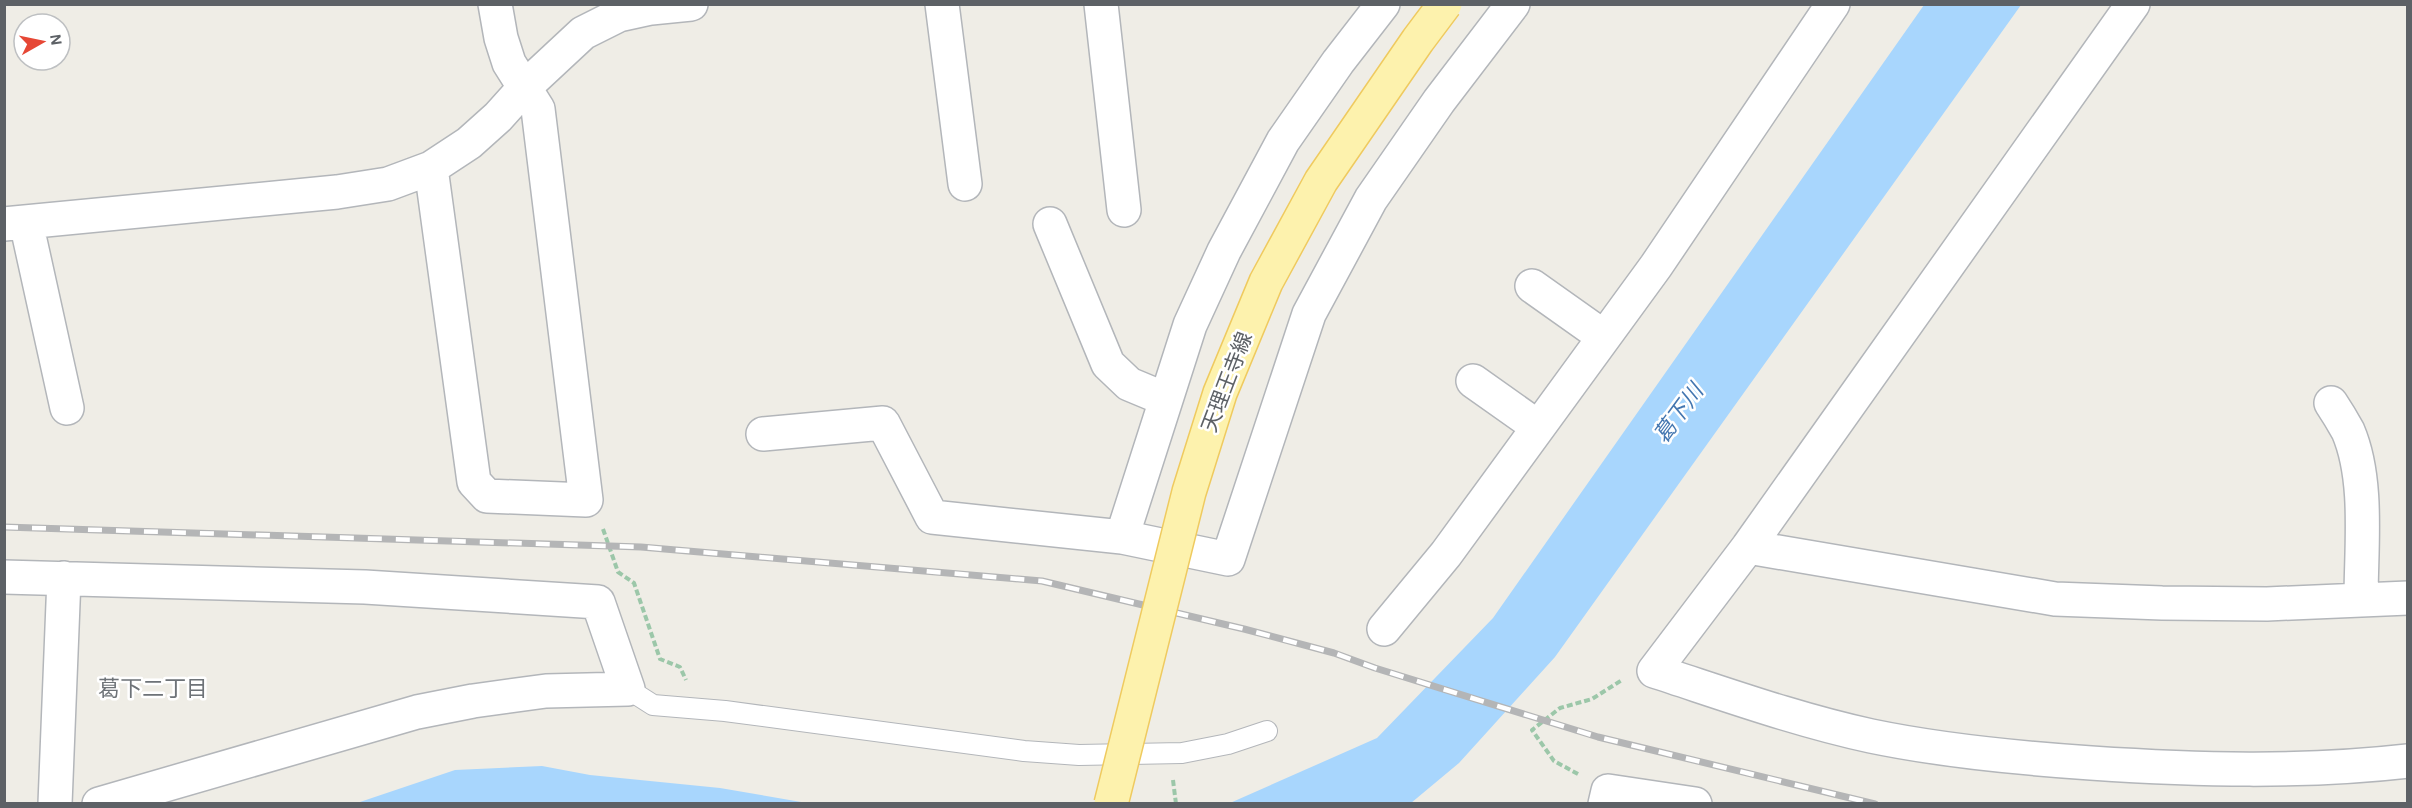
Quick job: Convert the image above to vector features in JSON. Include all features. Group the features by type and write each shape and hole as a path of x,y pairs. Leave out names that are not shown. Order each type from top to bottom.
{"main road":[{"name":"天理王寺線","path":"1111,804 1189,492 1220,393 1266,282 1321,181 1445,4"}],"street":[{"path":"431,168 474,482 487,496 586,500 538,109 509,63 501,38 495,4"},
{"path":"67,408 15,223 337,192 388,184 431,168 469,143 583,33 619,15 651,8 691,4"},
{"path":"942,4 965,184"},
{"path":"1101,4 1124,210"},
{"path":"1122,537 1190,325 1224,251 1283,141 1338,62 1383,4"},
{"path":"763,434 883,423 932,517 1122,537 1228,559 1309,314 1371,199 1439,101 1513,4"},
{"path":"1384,629 1446,554 1656,266 1833,4"},
{"path":"2133,4 1748,547 1654,671 1789,714 1870,736 1952,750 2131,765 2247,769 2408,761"},
{"path":"1050,224 1108,364 1129,384 1165,399"},
{"path":"1532,286 1604,337"},
{"path":"1473,381 1538,427"},
{"path":"2331,403 2348,431 2358,465 2361,491 2361,600"},
{"path":"1748,547 2055,599 2267,604 2408,598"},
{"path":"4,577 365,587 598,602 628,689 546,692 473,701 417,712 99,804"},
{"path":"55,804 64,578"},
{"path":"1605,804 1608,791 1695,804"}],"lane":[{"path":"628,689 653,705 725,711 1035,752 1079,755 1182,753 1228,744 1268,732"}],"path":[{"path":"586,500 601,523 618,572 634,582 660,659 680,667 687,684"},
{"path":"1554,761 1532,730 1560,708 1592,699"}],"water":[{"name":"葛下川","path":"1924,5 2021,5 1555,657 1459,763 1411,803 1230,803 1377,738 1493,618"},
{"path":"542,766 590,775 720,788 807,803 357,803 455,770"}],"railway":[{"path":"4,527 641,547 1042,581 1334,653 1375,668 1598,737 1875,804"}],"district":[{"name":"葛下二丁目","path":"153,688"}]}
